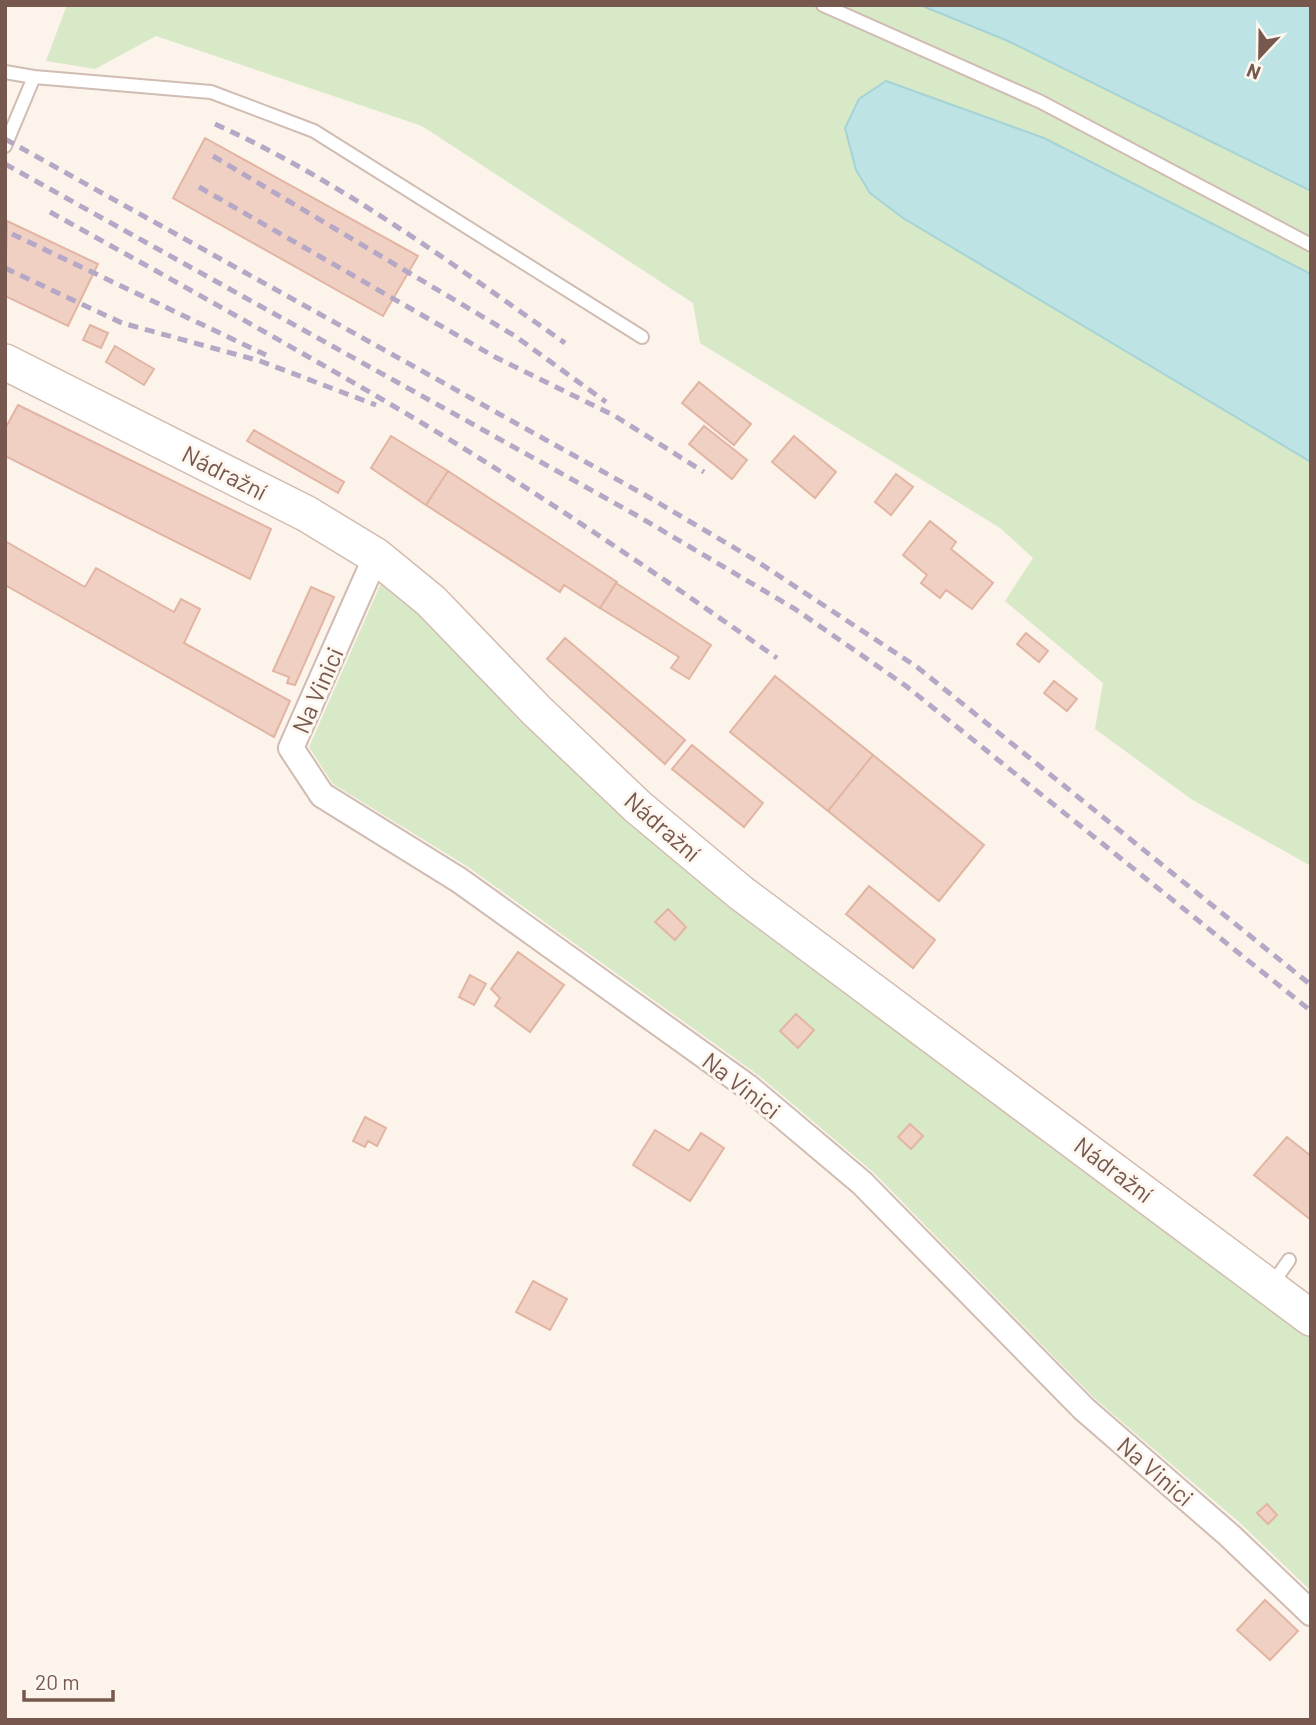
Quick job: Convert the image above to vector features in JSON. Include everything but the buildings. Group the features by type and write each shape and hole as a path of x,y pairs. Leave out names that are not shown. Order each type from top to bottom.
{"main road":[{"name":"Nádražní","path":"5,362 307,514 376,556 431,601 536,710 638,807 741,893 1280,1273 1311,1318"}],"street":[{"name":"Na Vinici","path":"376,556 291,748 322,795 459,880 748,1087 862,1183 1084,1409 1229,1535 1311,1613"}],"lane":[{"path":"823,5 1041,102 1311,245"},
{"path":"5,72 34,78 211,92 314,131 642,337"},
{"path":"5,146 34,78"}],"green space":[{"path":"67,5 920,5 1008,41 1311,191 1311,274 1044,138 886,82 903,218 1311,462 1311,866 1191,799 1095,729 1103,683 1005,601 1033,558 1000,528 700,343 693,303 422,126 156,36 95,69 46,61"},
{"path":"382,581 1311,1338 1311,1591 1240,1523 1094,1398 873,1172 758,1075 468,867 333,784 309,747"}],"water":[{"path":"920,5 1311,5 1311,191 1008,41"},
{"path":"886,81 1044,138 1311,274 1311,462 903,218 870,193 856,170 845,128 859,99"}],"railway":[{"path":"215,124 307,171 395,225 565,343"},
{"path":"5,139 645,495 755,560 917,667 1311,985"},
{"path":"213,156 515,336 606,402"},
{"path":"5,164 636,515 795,609 906,686 1311,1011"},
{"path":"199,187 495,357 615,416 704,472"},
{"path":"50,212 429,427 580,523 777,658"},
{"path":"12,234 266,355"},
{"path":"5,268 122,323 260,361 376,405"}]}
